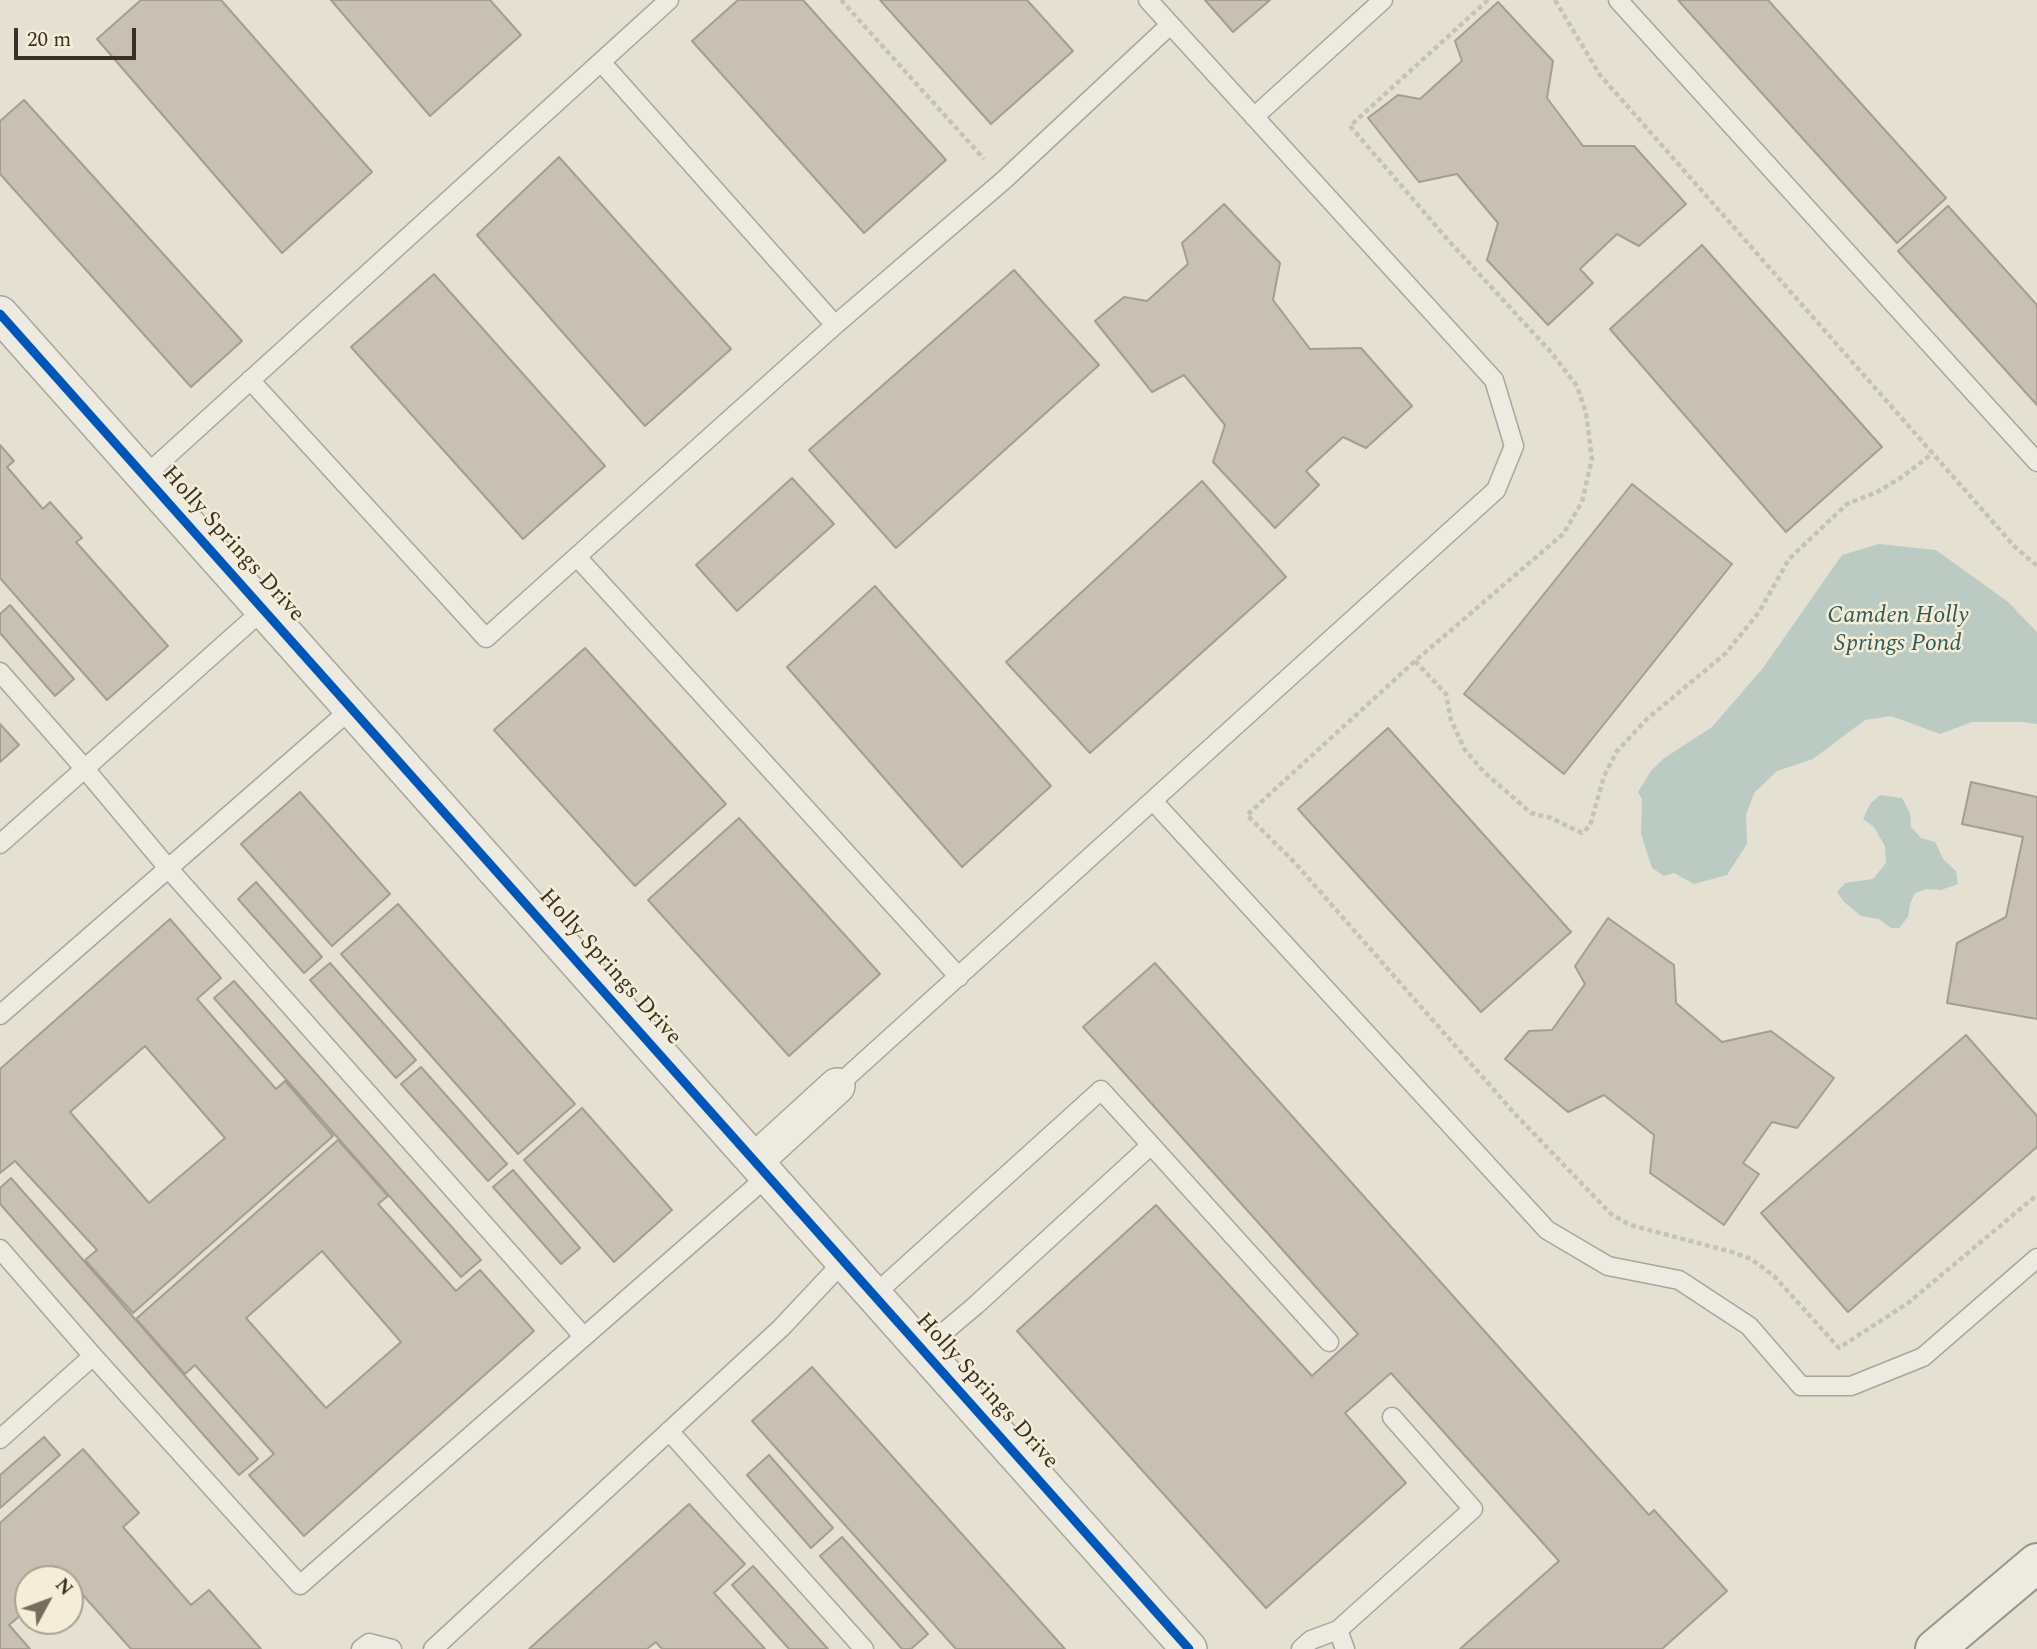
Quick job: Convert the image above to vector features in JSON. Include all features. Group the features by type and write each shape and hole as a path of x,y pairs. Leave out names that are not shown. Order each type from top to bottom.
{"main road":[{"path":"1934,1649 2037,1563"}],"street":[{"name":"Holly Springs Drive","path":"0,314 924,1349 1188,1649"},
{"path":"762,1168 837,1086"}],"lane":[{"path":"145,476 669,0"},
{"path":"837,1086 1496,490 1514,446 1494,380 1148,0"},
{"path":"1254,117 1383,0"},
{"path":"1618,0 2037,462"},
{"path":"250,380 486,638 835,325 1004,180 1170,25"},
{"path":"601,62 835,325"},
{"path":"577,557 959,977"},
{"path":"0,844 264,609"},
{"path":"0,672 168,868 584,1337"},
{"path":"0,1015 351,709"},
{"path":"1153,801 1547,1230 1608,1266 1679,1280 1749,1326 1801,1386 1850,1386 1923,1357 2037,1258"},
{"path":"874,1295 1101,1090 1329,1342"},
{"path":"924,1349 1151,1145"},
{"path":"0,1249 300,1585 702,1234 762,1168"},
{"path":"433,1649 781,1328 844,1261"},
{"path":"0,1439 93,1356"},
{"path":"1301,1649 1311,1640 1338,1630 1473,1509 1392,1418"},
{"path":"669,1431 864,1649"},
{"path":"1338,1630 1345,1649"},
{"path":"361,1649 369,1643 392,1649"}],"path":[{"path":"841,0 1004,180"},
{"path":"1488,0 1350,126 1448,240 1550,351 1577,386 1586,413 1592,459 1582,502 1563,534 1415,661 1247,815 1295,863 1516,1114 1611,1214 1630,1226 1751,1259 1774,1276 1839,1348 1908,1303 2037,1195"},
{"path":"1555,0 1600,75 2015,547 2037,566"},
{"path":"1415,661 1446,694 1451,720 1465,750 1485,772 1531,813 1551,818 1582,833 1590,826 1604,776 1617,751 1647,719 1726,653 1759,612 1789,559 1847,504 1877,492 1933,453"}],"water":[{"name":"Camden Holly Springs Pond","path":"1879,544 1936,550 2008,602 2037,632 2037,724 1972,722 1940,734 1891,716 1865,720 1813,759 1777,771 1754,793 1746,815 1747,844 1727,875 1694,884 1674,873 1664,876 1652,868 1641,834 1642,799 1638,792 1651,771 1663,759 1712,727 1763,668 1842,555"},
{"path":"1880,795 1902,798 1910,813 1911,827 1921,838 1935,842 1943,859 1956,871 1958,884 1941,890 1926,889 1915,893 1908,917 1899,928 1891,928 1879,919 1861,916 1844,902 1837,892 1845,883 1873,879 1886,863 1885,846 1874,827 1863,819 1870,804"}],"building":[{"path":"141,0 221,0 372,172 282,253 97,39"},
{"path":"331,0 490,0 521,35 430,116"},
{"path":"738,0 803,0 946,160 864,233 692,41"},
{"path":"880,0 1027,0 1073,51 991,124"},
{"path":"1205,0 1270,0 1233,32"},
{"path":"1678,0 1768,0 1946,198 1897,243"},
{"path":"1498,2 1553,61 1547,98 1583,146 1634,146 1686,204 1639,246 1617,234 1580,269 1593,283 1548,325 1487,260 1498,223 1457,174 1419,182 1368,118 1398,95 1420,99 1462,61 1455,41"},
{"path":"24,100 242,341 191,387 0,174 0,121"},
{"path":"559,157 731,349 645,426 477,235"},
{"path":"1224,204 1280,263 1273,300 1310,349 1361,348 1412,406 1366,448 1343,437 1306,471 1319,485 1275,528 1213,462 1225,425 1184,375 1152,392 1095,321 1124,297 1147,301 1188,264 1182,243"},
{"path":"1948,206 2037,305 2037,405 1898,251"},
{"path":"1702,245 1882,447 1786,532 1610,329"},
{"path":"1014,270 1099,365 896,548 809,450"},
{"path":"434,274 605,466 523,539 351,347"},
{"path":"0,445 14,461 7,467 43,509 50,502 82,538 76,542 168,646 107,700 0,578"},
{"path":"792,478 834,524 737,611 696,565"},
{"path":"1202,481 1286,577 1090,753 1006,662"},
{"path":"1632,484 1732,564 1564,774 1464,694"},
{"path":"875,586 1051,786 962,867 787,667"},
{"path":"10,605 74,679 55,696 0,633 0,614"},
{"path":"585,648 726,804 635,886 494,730"},
{"path":"0,724 19,745 0,762"},
{"path":"1388,728 1571,932 1481,1012 1298,809"},
{"path":"1971,782 2037,797 2037,1019 1947,1003 1957,943 2006,917 2023,837 1962,824"},
{"path":"300,792 390,894 332,946 241,844"},
{"path":"739,818 880,974 789,1056 648,900"},
{"path":"256,882 322,957 304,973 238,899"},
{"path":"398,904 575,1104 518,1154 341,954"},
{"path":"1608,918 1674,965 1676,1003 1722,1042 1771,1031 1834,1078 1797,1128 1772,1122 1743,1163 1759,1174 1724,1225 1650,1173 1654,1135 1604,1095 1568,1112 1505,1059 1529,1031 1552,1030 1585,984 1575,966"},
{"path":"170,919 221,978 197,999 276,1089 285,1081 333,1136 133,1313 85,1260 97,1250 15,1161 0,1173 0,1069","holes":["145,1046 225,1138 149,1203 70,1112"]},
{"path":"330,963 416,1060 396,1078 310,980"},
{"path":"1155,963 1649,1515 1654,1510 1727,1591 1662,1649 1460,1649 1559,1561 1391,1373 1345,1413 1406,1483 1266,1608 1017,1331 1156,1205 1312,1376 1358,1334 1083,1027"},
{"path":"234,981 481,1260 461,1277 214,998"},
{"path":"1966,1035 2037,1116 2037,1147 1848,1312 1761,1213"},
{"path":"421,1067 507,1164 488,1181 401,1084"},
{"path":"582,1108 672,1210 614,1262 524,1160"},
{"path":"338,1140 388,1196 378,1204 456,1291 480,1270 534,1331 304,1536 249,1475 274,1454 195,1365 185,1374 136,1319","holes":["322,1251 401,1342 326,1408 246,1318"]},
{"path":"513,1170 580,1248 561,1264 493,1187"},
{"path":"11,1178 258,1459 239,1475 0,1204 0,1188"},
{"path":"812,1367 1065,1649 956,1649 752,1421"},
{"path":"44,1437 60,1455 0,1508 0,1475"},
{"path":"83,1449 139,1513 123,1527 191,1605 209,1590 261,1649 131,1649 84,1596 84,1565 14,1565 14,1621 9,1625 14,1635 18,1635 30,1649 0,1649 0,1523"},
{"path":"769,1455 833,1528 811,1548 747,1475"},
{"path":"689,1504 745,1564 714,1593 765,1649 662,1649 656,1642 647,1649 529,1649"},
{"path":"842,1537 928,1634 911,1649 902,1649 820,1556"},
{"path":"753,1566 828,1649 789,1649 732,1585"}],"cycle path":[{"path":"0,314 1189,1649"}]}
